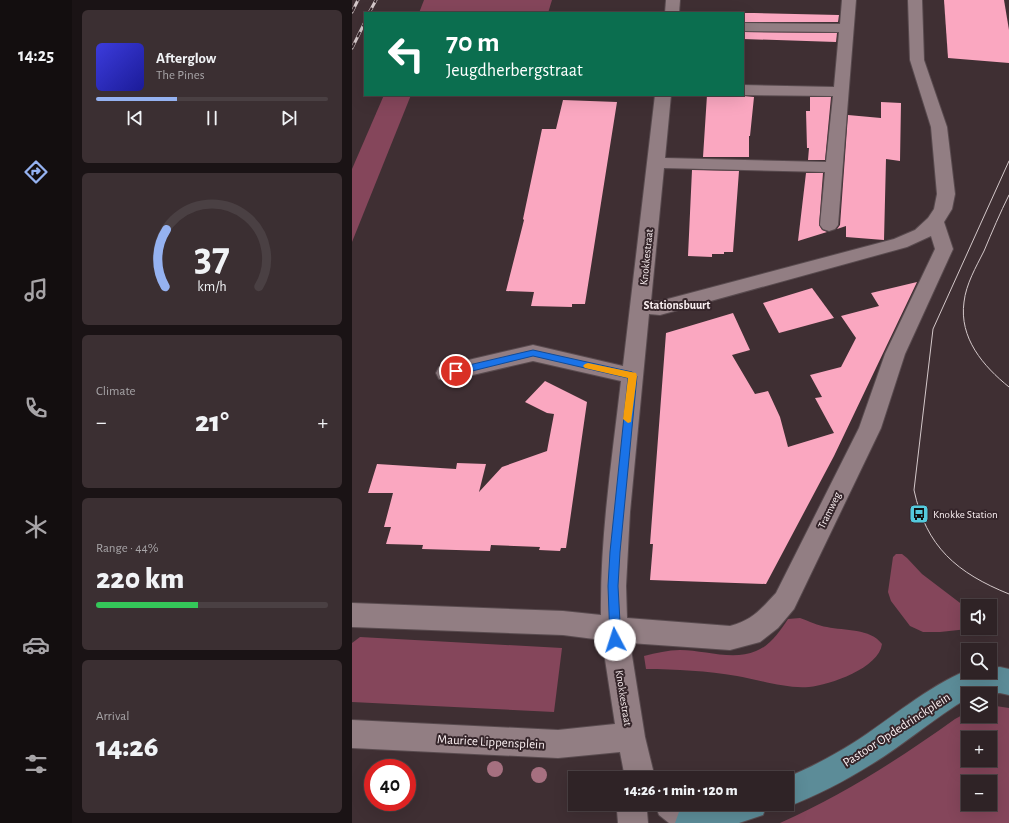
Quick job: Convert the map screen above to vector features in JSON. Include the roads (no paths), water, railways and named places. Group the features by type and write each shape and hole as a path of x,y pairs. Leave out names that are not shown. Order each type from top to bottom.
{"main road":[{"name":"Pastoor Opdedrinckplein","path":"794,789 862,754 942,698 969,683 1000,680 1009,682"},
{"path":"690,823 729,811"}],"street":[{"path":"672,12 673,0"},
{"path":"829,225 849,0"},
{"path":"641,307 660,308 900,243 922,234 935,222 943,209 946,194 939,127 917,60 915,0"},
{"path":"744,27 847,28"},
{"path":"744,90 841,92"},
{"name":"Knokkestraat","path":"640,771 631,737 614,628 613,586 632,376 641,307 663,96"},
{"path":"656,163 834,168"},
{"name":"Tramweg","path":"614,628 730,638 751,633 769,619 785,601 870,428 895,354 944,249 935,222"},
{"path":"447,373 533,353 632,376"},
{"path":"352,615 563,623 614,628"},
{"name":"Maurice Lippensplein","path":"352,734 558,744 631,737"},
{"path":"632,811 632,823"},
{"path":"677,811 690,823"}],"tram line":[{"path":"1009,161 933,329 914,490 919,510 927,527 946,556 974,577 1009,594"},
{"path":"1009,195 969,282 965,295 963,315 965,328 975,350 990,370 1009,387"}],"railway":[{"path":"352,12 358,0"},
{"path":"370,12 376,0"},
{"path":"352,48 364,24"}],"place":[{"name":"Knokke Station","path":"919,514"}],"district":[{"name":"Stationsbuurt","path":"677,305"}]}
